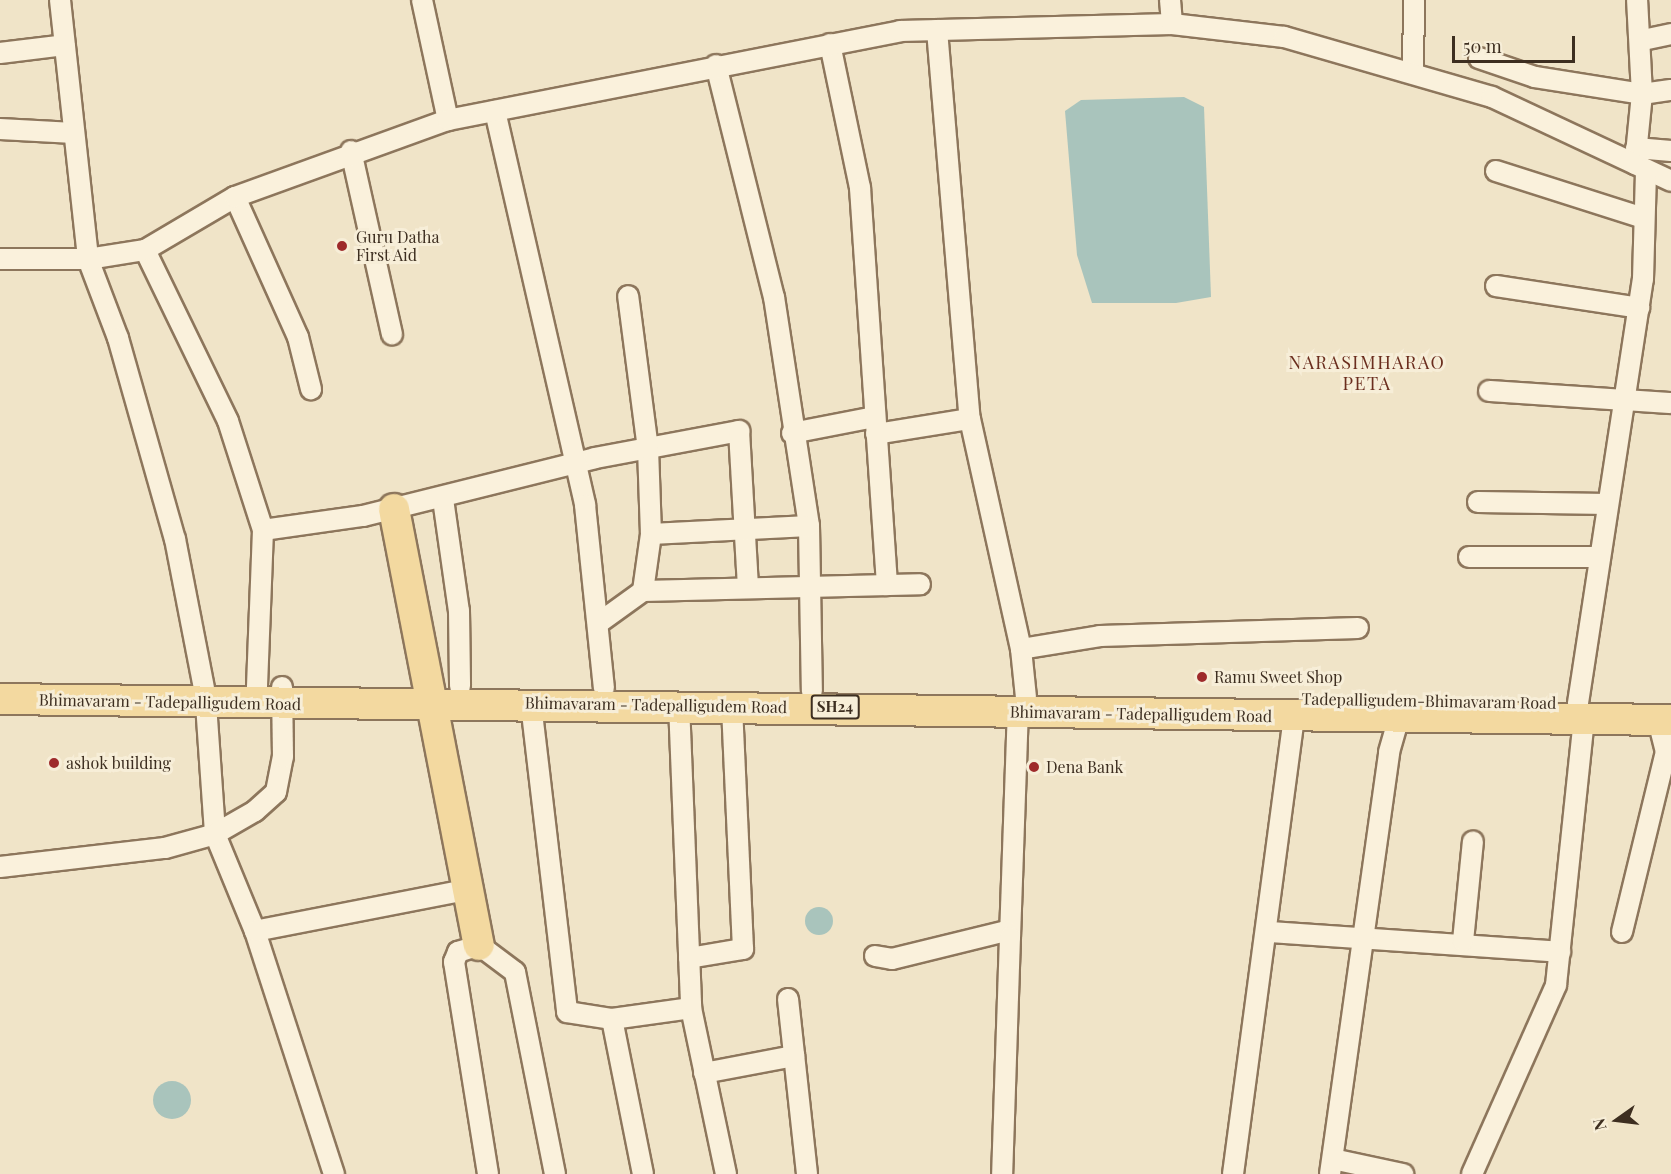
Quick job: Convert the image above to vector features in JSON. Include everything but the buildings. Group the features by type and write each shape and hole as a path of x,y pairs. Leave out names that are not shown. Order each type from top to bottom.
{"main road":[{"path":"394,509 472,889 479,945"},
{"name":"SH24","path":"0,684 205,696"},
{"name":"Tadepalligudem-Bhimavaram Road","path":"274,693 431,693 604,688 812,691 1022,705 1581,710"},
{"name":"Bhimavaram - Tadepalligudem Road","path":"479,691 531,704 1022,705 1294,715 1399,716 1581,710 1667,715"},
{"name":"Bhimavaram - Tadepalligudem Road","path":"0,699 274,693"}],"street":[{"path":"60,0 88,260 118,338 175,539 205,696 215,834 255,931 334,1174"},
{"path":"422,0 448,120"},
{"path":"1170,0 1172,24"},
{"path":"1413,72 1414,0"},
{"path":"1472,1174 1556,985 1581,710 1600,557 1646,250 1639,161 1643,40 1637,0"},
{"path":"0,259 88,260 145,250 236,197 351,151 448,120 716,64 830,44 937,30 1172,24 1284,37 1413,72 1492,97 1639,161 1671,181"},
{"path":"937,30 970,419 1021,650 1022,705 1010,937 1002,1174"},
{"path":"1643,40 1671,34"},
{"path":"830,44 860,188 887,585"},
{"path":"0,53 65,45"},
{"path":"1479,58 1535,77 1642,94 1671,90"},
{"path":"716,64 774,297 792,433 809,526 812,691"},
{"path":"495,111 576,464 600,622 604,688"},
{"path":"0,129 74,133"},
{"path":"351,151 392,334"},
{"path":"1639,161 1671,151"},
{"path":"1496,171 1643,218"},
{"path":"236,197 298,337 311,389"},
{"path":"0,867 154,849 215,834 255,811 276,792 274,693 263,530 228,421 145,250"},
{"path":"1496,286 1639,308"},
{"path":"627,296 648,448 651,534 643,591"},
{"path":"1489,391 1671,403"},
{"path":"792,433 970,419"},
{"path":"263,530 443,499 576,464 739,431 748,529 748,588"},
{"path":"443,499 459,611 479,691"},
{"path":"1478,502 1608,504"},
{"path":"651,534 809,526"},
{"path":"1469,557 1600,557"},
{"path":"600,622 643,591 920,584"},
{"path":"1021,650 1100,636 1358,628"},
{"path":"531,704 567,1012 612,1019 691,1008"},
{"path":"679,705 691,1008 726,1174"},
{"path":"689,958 743,949 732,705"},
{"path":"1233,1174 1269,932 1294,715"},
{"path":"1622,932 1666,752 1667,715"},
{"path":"1399,716 1331,1166 1403,1174"},
{"path":"1463,941 1473,841"},
{"path":"255,931 472,889"},
{"path":"875,956 892,959 1006,931 1010,937"},
{"path":"1269,932 1463,941 1560,952"},
{"path":"488,1174 454,962 458,952 479,945 515,972 555,1174"},
{"path":"788,999 807,1174"},
{"path":"612,1019 643,1174"},
{"path":"704,1073 794,1056"}],"water":[{"path":"1184,97 1204,107 1211,297 1176,303 1092,303 1077,255 1065,111 1081,100"},
{"path":"819,907 829,911 833,921 829,931 819,935 809,931 805,921 809,911"},
{"path":"172,1081 186,1086 191,1100 186,1114 172,1119 158,1114 153,1100 158,1086"}],"place":[{"name":"Guru Datha First Aid","path":"342,246"},
{"name":"Ramu Sweet Shop","path":"1202,677"},
{"name":"ashok building","path":"54,763"},
{"name":"Dena Bank","path":"1034,767"}],"district":[{"name":"NARASIMHARAO PETA","path":"1367,373"}]}
